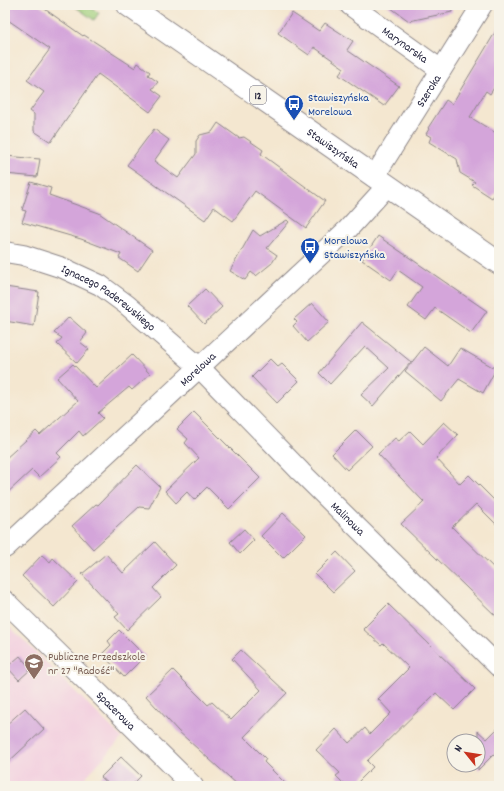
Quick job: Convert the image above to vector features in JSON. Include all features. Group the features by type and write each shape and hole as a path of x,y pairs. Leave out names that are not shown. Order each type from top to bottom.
{"main road":[{"name":"Stawiszyńska","path":"128,5 499,263"}],"street":[{"name":"Marynarska","path":"350,5 441,70"},
{"name":"Szeroka","path":"381,181 441,70 482,5"},
{"name":"Morelowa","path":"5,548 348,229 381,181"},
{"name":"Ignacego Paderewskiego","path":"5,252 23,255 64,268 100,285 127,305 199,367"},
{"name":"Malinowa","path":"199,367 301,472 499,667"},
{"name":"Spacerowa","path":"5,601 193,786"}],"shaded area":[{"name":"Publiczne Przedszkole nr 27 \"Radość\"","path":"5,622 122,738 77,786 5,786"}],"green space":[{"path":"73,5 87,5 99,13 94,20"}],"building":[{"path":"5,5 39,5 83,36 84,35 135,68 138,63 150,72 148,75 158,82 152,89 162,96 150,112 98,74 51,142 34,131 34,114 30,111 44,92 27,80 50,49 5,18"},
{"path":"387,5 451,5 452,12 409,21"},
{"path":"292,13 319,31 325,23 353,41 347,50 399,86 384,106 339,75 344,68 314,47 309,55 278,33"},
{"path":"499,26 499,80 490,94 486,91 470,117 499,135 499,188 492,198 472,185 475,182 460,173 457,159 429,142 431,137 426,134 429,129 428,128 446,100 452,104"},
{"path":"218,123 239,138 244,137 263,150 261,154 325,201 306,228 255,191 233,221 214,207 205,220 127,165 154,129 169,140 154,161 178,178 196,154 196,141 200,135 212,132"},
{"path":"5,156 40,159 37,177 5,174"},
{"path":"31,182 51,188 49,195 99,213 152,250 138,271 119,258 121,254 81,239 22,222 26,211 22,210"},
{"path":"287,220 289,222 267,248 277,255 272,263 256,276 251,272 245,280 230,271 253,230 260,236"},
{"path":"378,236 487,311 471,333 435,308 426,320 408,307 422,287 398,270 391,280 362,260"},
{"path":"5,287 39,292 34,326 5,321"},
{"path":"205,289 222,307 204,324 187,306"},
{"path":"312,303 329,322 307,342 293,326 297,322 294,319"},
{"path":"69,317 87,333 80,342 89,349 77,363 57,344 62,338 54,333"},
{"path":"362,322 411,362 373,406 361,395 389,368 365,346 330,384 319,373"},
{"path":"424,347 448,366 460,348 496,369 483,393 459,379 441,401 405,371"},
{"path":"132,355 150,374 132,390 129,387 98,413 103,418 83,436 79,431 57,453 61,457 39,477 32,470 5,495 5,459 36,431 40,435 78,401 57,378 73,364 96,388"},
{"path":"270,359 278,367 282,364 299,381 277,403 252,377"},
{"path":"194,412 260,478 229,509 207,487 194,500 187,492 176,503 165,491 199,458 185,443 188,439 177,429"},
{"path":"444,422 458,435 436,458 460,484 469,475 499,505 499,527 476,504 452,527 499,573 499,619 401,524 424,502 378,454 395,438 399,441 410,431 423,444"},
{"path":"356,430 372,446 347,470 332,454"},
{"path":"137,465 160,487 149,508 139,507 93,549 72,526 96,504 98,505"},
{"path":"283,513 306,535 283,558 261,536"},
{"path":"244,529 254,540 240,554 230,542"},
{"path":"155,542 176,565 153,588 161,597 127,630 115,617 119,614 82,574 106,554 123,573"},
{"path":"337,552 355,571 333,592 315,574"},
{"path":"42,555 50,562 53,558 78,582 54,607 22,576"},
{"path":"388,604 475,689 454,710 436,693 367,761 373,767 354,786 346,786 336,776 340,773 316,750 336,729 349,743 365,728 370,734 391,713 378,699 409,668 383,643 381,645 363,629"},
{"path":"119,630 145,656 124,677 102,654 111,645 108,641"},
{"path":"241,650 287,693 244,737 266,759 264,762 288,786 239,786 178,731 146,696 173,670 208,705 212,702 231,720 261,690 232,659"},
{"path":"20,656 31,669 19,680 7,667"},
{"path":"25,708 44,729 5,765 5,726"},
{"path":"499,727 499,749 486,762 486,738 487,739"},
{"path":"121,757 141,776 131,786 111,786 101,777"}],"place":[{"name":"Stawiszyńska Morelowa","path":"294,121"},
{"name":"Morelowa Stawiszyńska","path":"310,264"},
{"name":"Publiczne Przedszkole nr 27 \"Radość\"","path":"34,680"}]}
